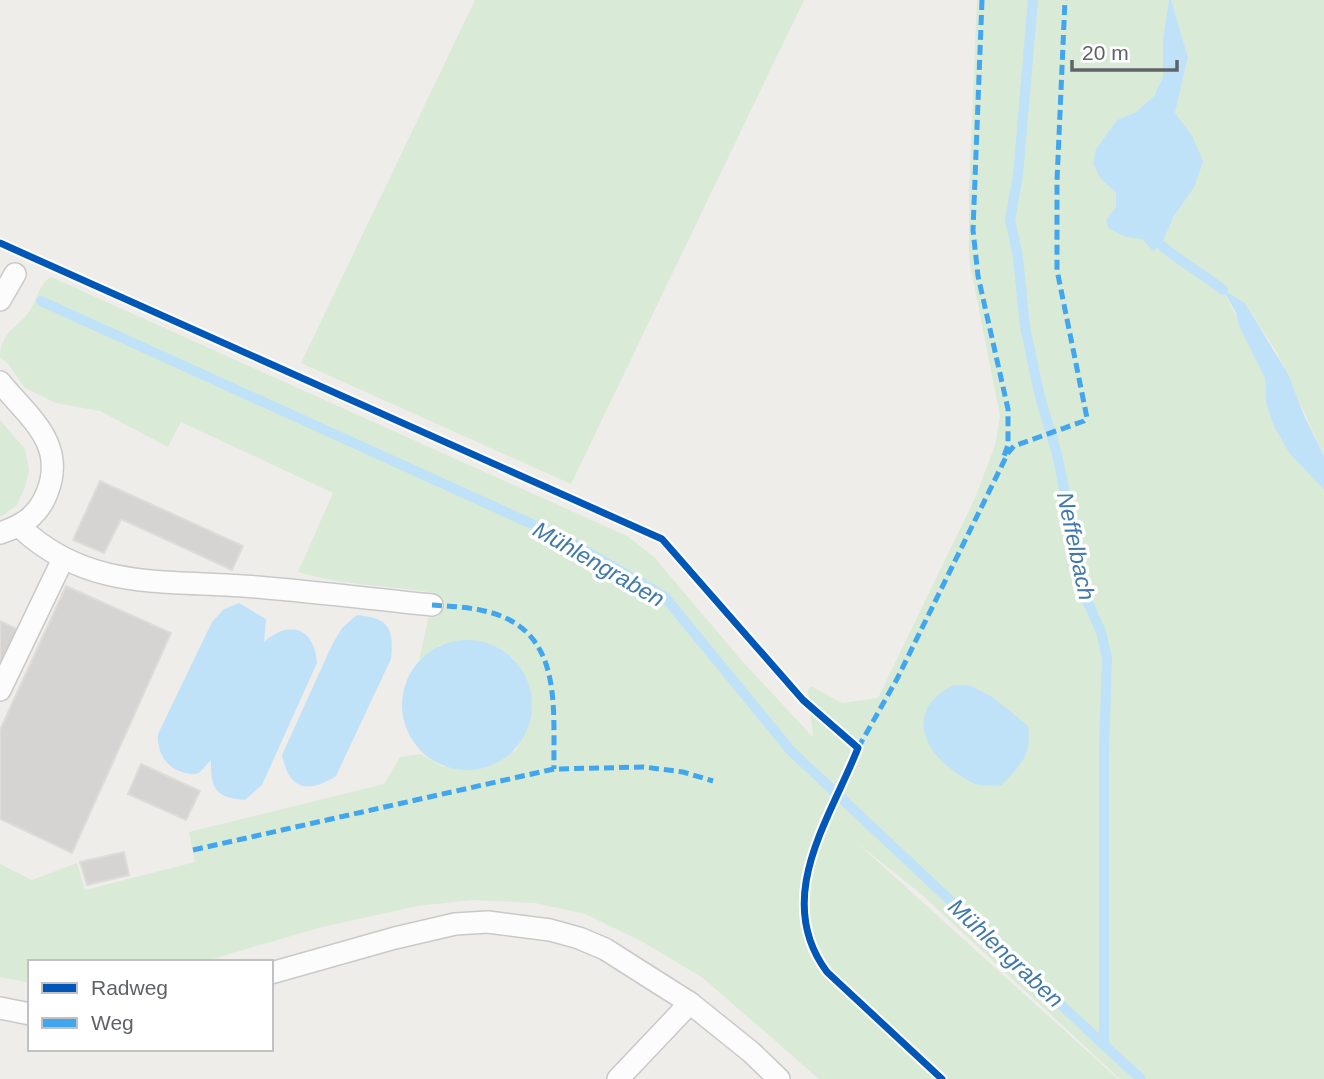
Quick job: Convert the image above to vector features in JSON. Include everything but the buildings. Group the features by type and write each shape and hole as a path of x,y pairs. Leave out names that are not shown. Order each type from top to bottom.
{"lane":[{"path":"1,297 15,274"},
{"path":"0,382 41,430 54,464 51,485 44,502 10,530 35,541 63,559 109,576 135,580 254,587 432,605"},
{"path":"0,690 63,559"},
{"path":"273,972 455,924 488,922 550,930 605,948 690,1003 751,1052 779,1079"},
{"path":"618,1079 690,1003"},
{"path":"0,1008 28,1014"}],"green space":[{"path":"475,0 804,0 571,484 301,363"},
{"path":"977,0 1169,0 1163,38 1163,77 1154,96 1136,112 1117,120 1096,149 1101,179 1116,193 1116,207 1106,220 1126,237 1142,238 1161,245 1174,216 1195,186 1191,134 1175,113 1188,57 1171,0 1324,0 1324,456 1277,353 1245,303 1224,292 1265,378 1266,403 1290,454 1324,490 1324,1079 1120,1079 920,893 856,842 1118,1079 819,1079 703,978 641,941 585,914 535,903 471,900 418,906 322,927 209,960 28,960 28,983 0,977 0,864 32,880 77,863 85,890 195,862 189,832 384,784 400,757 421,754 443,767 515,751 528,726 532,704 527,682 512,657 440,645 419,660 434,593 331,580 298,572 333,493 181,422 168,447 100,411 56,403 25,388 0,357 1,348 7,335 26,316 47,280 51,277 627,536 654,557 742,661 813,737 808,690 811,686 842,703 878,698 976,496 995,445 1000,416 969,259 969,190"},
{"path":"0,420 25,449 29,470 17,505 2,516 0,516"}],"water":[{"path":"1169,0 1188,57 1175,113 1191,134 1203,161 1195,186 1174,216 1161,245 1153,251 1142,239 1126,237 1108,228 1106,220 1116,207 1116,193 1101,179 1093,164 1096,149 1117,120 1136,112 1154,96 1163,77 1163,38"},
{"path":"1223,290 1245,303 1288,374 1324,456 1324,490 1290,454 1274,426 1266,403 1265,378"},
{"path":"239,603 266,619 264,642 283,630 300,631 312,642 317,663 262,785 245,800 227,797 217,790 212,778 211,760 196,774 179,771 164,760 158,741 158,734 212,622 224,609"},
{"path":"357,615 368,616 387,626 391,639 391,659 336,776 317,785 301,785 289,776 282,755 332,645 342,628"},
{"path":"467,640 492,645 513,659 527,680 532,705 527,730 513,751 492,765 467,770 442,765 421,751 407,730 402,705 407,680 421,659 442,645"},
{"path":"954,685 971,686 994,698 1028,726 1026,753 1019,766 1001,786 979,785 964,778 943,762 927,739 924,727 930,704 939,694"}],"waterway":[{"name":"Neffelbach","path":"1033,0 1018,175 1010,220 1018,257 1025,327 1040,397 1057,454 1086,598 1101,632 1107,658 1104,748 1104,1045 1141,1079"},
{"path":"1161,245 1223,290"},
{"name":"Mühlengraben","path":"41,301 567,540 664,596 791,751 1104,1045"}],"marked path":[{"path":"982,0 973,230 978,276 1008,409 1008,445 1004,456"},
{"path":"858,748 897,679 1008,453 1014,446 1087,418 1057,270 1057,181 1065,0"},
{"path":"432,605 480,610 507,619 527,632 540,650 548,671 554,719 554,769"},
{"path":"193,850 554,769 644,767 683,772 713,781"}],"cycle path":[{"path":"0,243 662,539 803,700 858,748 811,859 805,887 805,916 811,944 827,972 942,1079"}]}
